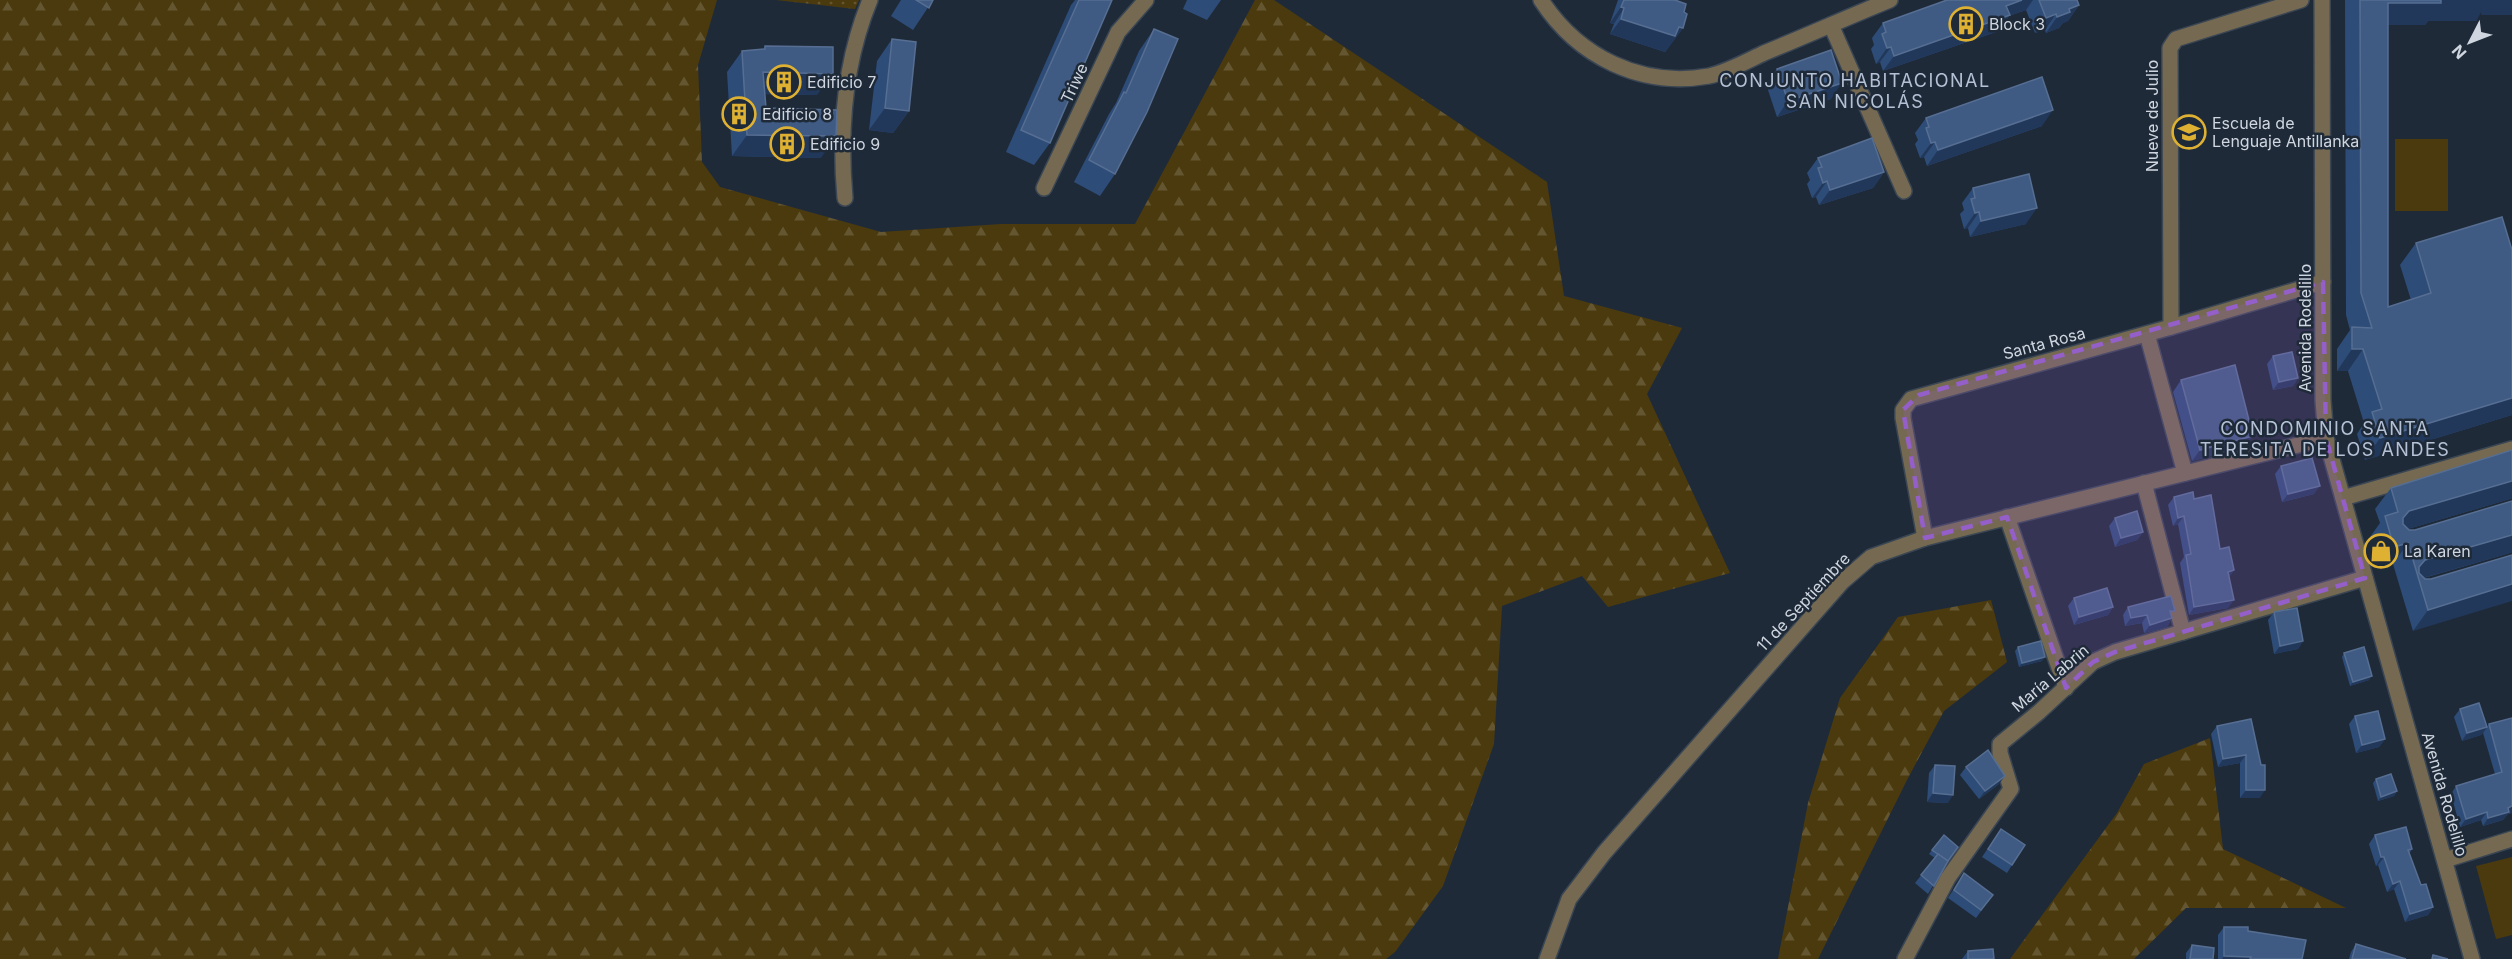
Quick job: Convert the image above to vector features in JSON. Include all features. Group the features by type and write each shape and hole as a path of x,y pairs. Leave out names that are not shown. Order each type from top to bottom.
{"street":[{"path":"845,198 842,145 846,90 853,52 870,0"},
{"name":"Triwe","path":"1044,188 1118,32 1146,0"},
{"path":"1541,0 1562,28 1591,53 1628,70 1670,78 1712,75 1890,0"},
{"name":"Nueve de Julio","path":"2171,327 2169,48 2176,39 2301,0"},
{"name":"Avenida Rodelillo","path":"2322,0 2323,400 2326,438 2472,959"},
{"path":"1832,25 1904,191"},
{"name":"Santa Rosa","path":"1925,538 1903,418 1903,410 1911,399 2147,334 2323,282"},
{"path":"2147,334 2185,473"},
{"name":"11 de Septiembre","path":"1547,959 1569,899 1604,853 1842,582 1871,556 1925,538 2326,438"},
{"path":"2343,498 2512,449"},
{"path":"2144,483 2183,632"},
{"path":"2007,517 2066,688"},
{"name":"María Labrin","path":"1905,959 1948,878 2011,789 2000,753 2000,744 2093,662 2115,652 2365,578"},
{"path":"2445,860 2512,839"}],"highlighted area":[{"path":"2323,282 2326,438 2365,578 2115,652 2093,662 2066,688 2007,517 1925,538 1903,410 1919,395"}],"green space":[{"path":"0,0 717,0 698,65 702,162 720,187 881,232 1001,224 1135,224 1255,0 1274,0 1547,182 1564,296 1682,328 1647,394 1730,573 1608,607 1582,576 1502,606 1494,744 1443,886 1395,952 1386,959 0,959"},
{"path":"776,0 859,0 855,9"},
{"path":"2395,139 2448,139 2448,211 2395,211"},
{"path":"1991,600 2007,662 1944,711 1818,959 1778,959 1808,803 1840,698 1898,617"},
{"path":"2210,738 2223,849 2346,908 2186,908 2134,959 2010,959 2117,813 2144,764"},
{"path":"2512,857 2512,935 2496,939 2476,866"}],"building":[{"path":"916,0 933,0 929,8"},
{"path":"1079,0 1112,0 1050,143 1021,130"},
{"path":"1624,0 1675,0 1686,4 1684,12 1687,14 1683,28 1679,27 1675,36 1621,19 1624,8 1621,7"},
{"path":"1947,0 2022,0 2006,6 2010,15 1894,56 1891,47 1887,48 1882,34 1886,32 1883,23"},
{"path":"2039,0 2077,0 2079,5 2069,9 2070,12 2046,18"},
{"path":"2360,0 2441,0 2441,3 2388,3 2388,307 2431,293 2416,243 2502,217 2512,250 2512,398 2380,438 2372,412 2382,409 2363,349 2352,349 2352,327 2372,328 2361,293"},
{"path":"1154,29 1178,39 1147,112 1115,174 1089,160 1124,92 1126,93"},
{"path":"892,39 916,42 909,111 885,108"},
{"path":"765,46 833,47 833,74 763,72 766,108 837,110 836,136 747,135 742,51 765,49"},
{"path":"1831,50 1842,83 1788,101 1777,69"},
{"path":"2042,77 2053,110 1938,150 1935,142 1931,143 1926,128 1929,127 1926,118"},
{"path":"1872,138 1884,172 1830,190 1827,181 1823,183 1818,168 1822,167 1818,158"},
{"path":"2029,174 2037,208 1981,221 1979,212 1975,213 1971,199 1975,198 1973,188"},
{"path":"2292,352 2298,378 2279,382 2273,356"},
{"path":"2235,365 2253,436 2200,450 2181,380"},
{"path":"2512,450 2512,481 2409,511 2403,518 2403,524 2409,530 2415,530 2512,501 2512,535 2425,560 2419,567 2419,573 2425,579 2431,579 2512,555 2512,584 2428,610 2408,543 2394,547 2385,516 2398,512 2391,488"},
{"path":"2312,458 2320,486 2288,494 2281,466"},
{"path":"2193,492 2194,499 2211,495 2220,549 2229,547 2234,570 2228,572 2234,600 2194,607 2186,555 2191,554 2184,516 2178,518 2174,497"},
{"path":"2137,511 2143,532 2121,538 2115,518"},
{"path":"2107,588 2113,607 2079,617 2074,598"},
{"path":"2171,596 2175,611 2170,611 2172,618 2150,625 2147,615 2131,618 2128,607"},
{"path":"2297,608 2303,641 2280,646 2274,612"},
{"path":"2041,641 2045,657 2022,663 2018,647"},
{"path":"2364,647 2372,676 2353,682 2344,653"},
{"path":"2479,703 2487,727 2467,733 2460,709"},
{"path":"2378,711 2385,739 2362,745 2355,716"},
{"path":"2512,718 2512,806 2508,808 2509,812 2488,818 2487,812 2466,819 2456,786 2502,772 2489,724"},
{"path":"2251,719 2261,765 2265,765 2265,790 2246,790 2246,755 2223,759 2217,726"},
{"path":"1988,750 2005,776 1985,791 1966,767"},
{"path":"1935,765 1955,766 1953,795 1933,793"},
{"path":"2391,774 2397,791 2381,797 2376,779"},
{"path":"2406,827 2412,849 2408,850 2421,885 2426,884 2433,907 2410,914 2400,881 2393,884 2384,857 2381,857 2375,835"},
{"path":"2001,829 2025,845 2012,865 1988,849"},
{"path":"1944,835 1958,847 1948,861 1932,850"},
{"path":"1938,854 1948,861 1934,886 1921,875"},
{"path":"1964,873 1993,895 1981,910 1954,890"},
{"path":"2224,927 2248,927 2248,931 2306,940 2302,959 2250,959 2251,957 2224,956"},
{"path":"2356,944 2406,959 2352,959"},
{"path":"2192,945 2214,948 2213,959 2190,959"},
{"path":"1993,949 1994,959 1968,959 1968,951"},
{"path":"2433,955 2448,959 2432,959"}],"place":[{"name":"Block 3","path":"1966,24"},
{"name":"Edificio 7","path":"784,82"},
{"name":"Edificio 8","path":"739,114"},
{"name":"Escuela de Lenguaje Antillanka","path":"2189,132"},
{"name":"Edificio 9","path":"787,144"},
{"name":"La Karen","path":"2381,551"}],"district":[{"name":"CONJUNTO HABITACIONAL SAN NICOLÁS","path":"1855,91"},
{"name":"CONDOMINIO SANTA TERESITA DE LOS ANDES","path":"2325,439"}]}
